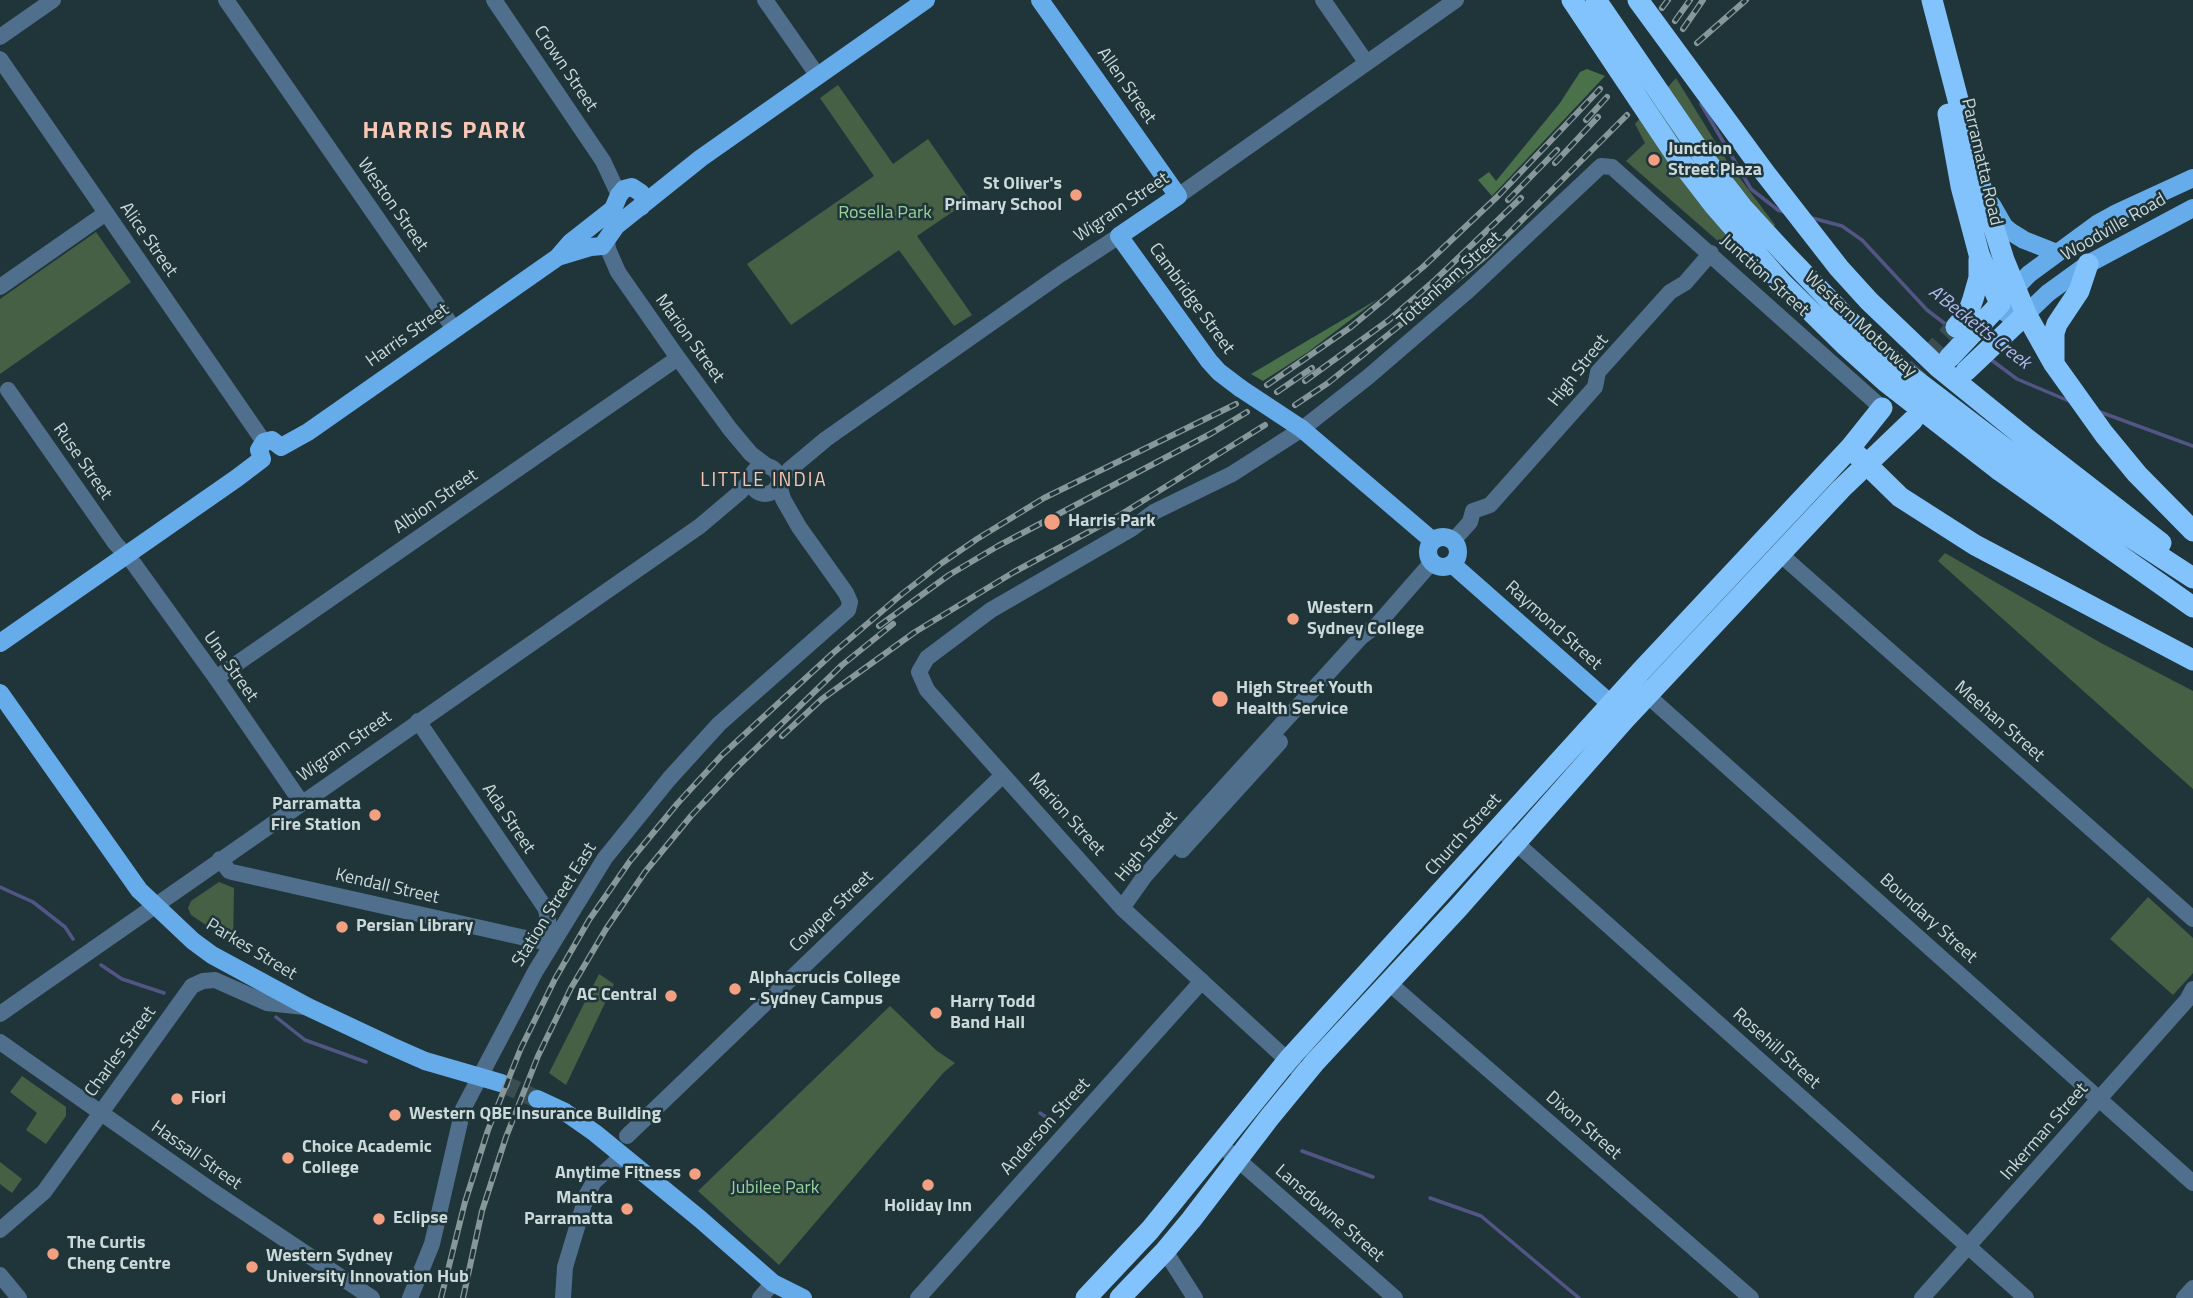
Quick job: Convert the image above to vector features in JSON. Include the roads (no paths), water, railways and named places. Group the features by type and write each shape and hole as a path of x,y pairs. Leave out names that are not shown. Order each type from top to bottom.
{"highway":[{"name":"Western Motorway","path":"1572,0 1677,157 1714,205 1781,282 1846,346 1886,382 2011,453 2193,569"},
{"name":"Western Motorway","path":"1596,0 1707,162 1742,207 1809,281 1864,336 1905,372 2011,453 2193,578"},
{"name":"Western Motorway","path":"1638,0 1765,173 1839,268 1869,301 1937,366 2011,453 2193,607"},
{"name":"Parramatta Road","path":"1919,0 1948,115 1961,186 1995,310"},
{"name":"Parramatta Road","path":"1932,0 1980,184 2015,288 2018,322 2137,474 2193,531"},
{"path":"1956,327 1968,313 1973,299 1979,278 1979,254"},
{"path":"2054,365 2054,333 2057,324 2079,291 2088,264"},
{"path":"1995,310 1957,364 2018,322"},
{"name":"Church Street","path":"1086,1298 1150,1230 1288,1060 1508,835 1621,709 1641,671 1850,448 1882,408"},
{"name":"Church Street","path":"1621,709 1653,700 1780,554 1865,464 1913,420"},
{"path":"1850,448 1900,497 1975,545 2193,660"},
{"name":"Church Street","path":"1120,1298 1165,1251 1304,1076 1389,983 1508,835"}],"main road":[{"path":"595,241 613,209 701,158 926,0"},
{"name":"Allen Street","path":"1040,0 1178,196"},
{"name":"Woodville Road","path":"2015,288 2097,224 2193,178"},
{"path":"1980,184 2004,226 2024,240 2057,253"},
{"path":"2167,189 2193,185"},
{"name":"Wigram Street","path":"1119,236 1178,196"},
{"name":"Woodville Road","path":"2018,322 2048,293 2088,264 2193,208"},
{"name":"Cambridge Street","path":"1119,236 1219,372 1303,429"},
{"name":"Harris Street","path":"0,643 237,478 269,449 308,432 558,257 595,241"},
{"path":"2015,288 1995,310 2006,313 2018,322"},
{"path":"1303,429 1433,541"},
{"path":"1441,538 1453,541 1458,554 1452,564 1442,567 1432,562 1428,550 1433,541 1441,538"},
{"name":"Raymond Street","path":"1452,564 1621,709"},
{"name":"Parkes Street","path":"0,693 139,890 177,928 212,955 308,1007 425,1060 501,1083"},
{"path":"537,1099 565,1112 622,1156 779,1291 803,1298"}],"street":[{"path":"0,37 53,0"},
{"name":"Weston Street","path":"226,0 454,329"},
{"name":"Crown Street","path":"494,0 603,160 633,195"},
{"path":"765,0 818,76"},
{"path":"1323,0 1366,62"},
{"name":"Wigram Street","path":"1178,196 1456,0"},
{"name":"Alice Street","path":"0,59 269,449"},
{"name":"Tottenham Street","path":"1303,429 1469,290 1595,169 1607,165 1618,173"},
{"name":"Junction Street","path":"1618,173 1882,408"},
{"path":"0,287 106,213"},
{"name":"Wigram Street","path":"0,1014 301,802 1119,236"},
{"name":"Marion Street","path":"595,241 608,249 618,272 678,358 751,454 766,480 783,499 799,527 846,593 850,606"},
{"name":"High Street","path":"1453,541 1470,522 1474,511 1490,505 1595,387 1598,372 1670,292 1685,283 1711,253"},
{"name":"Albion Street","path":"216,678 678,358"},
{"name":"Ruse Street","path":"8,390 125,556"},
{"name":"Marion Street","path":"1303,429 1232,474 1154,512 980,618 927,658 919,672 928,690 1122,908 1304,1076"},
{"name":"Meehan Street","path":"1780,554 2193,919"},
{"name":"Una Street","path":"125,556 134,564 216,678 301,802"},
{"name":"High Street","path":"1122,908 1151,884 1368,645 1377,625 1432,562"},
{"name":"Station Street East","path":"410,1298 432,1244 463,1110 535,972 605,858 669,779 719,724 842,618 850,606"},
{"path":"1641,671 1641,683 1653,700"},
{"name":"Boundary Street","path":"1653,700 2193,1183"},
{"name":"Ada Street","path":"418,721 546,909 552,944"},
{"name":"Cowper Street","path":"627,1136 1003,775"},
{"name":"Rosehill Street","path":"1508,835 2026,1298"},
{"name":"Kendall Street","path":"220,859 232,872 552,944"},
{"name":"Charles Street","path":"0,1230 44,1192 192,986 215,980 267,1003 308,1007"},
{"name":"Anderson Street","path":"918,1298 1202,981"},
{"name":"Dixon Street","path":"1389,983 1751,1298"},
{"name":"Inkerman Street","path":"1922,1298 2187,1000 2193,989"},
{"path":"0,1024 0,1040"},
{"name":"Hassall Street","path":"0,1040 211,1190 372,1298"},
{"name":"Lansdowne Street","path":"1220,1144 1395,1298"},
{"path":"563,1298 565,1267 587,1194 594,1182 622,1156"},
{"path":"1165,1251 1195,1298"},
{"path":"0,1275 19,1298"},
{"path":"2184,1298 2193,1288"},
{"path":"760,1298 779,1291"}],"waterway":[{"name":"A'Becketts Creek","path":"1701,104 1751,189 1784,212"},
{"name":"A'Becketts Creek","path":"1812,218 1842,226 1862,240 1927,310 1948,326"},
{"name":"A'Becketts Creek","path":"1990,359 2017,379 2069,401"},
{"name":"A'Becketts Creek","path":"2100,412 2193,446"},
{"path":"0,887 33,902 65,927 73,939"},
{"path":"101,965 122,979 164,993"},
{"path":"276,1017 305,1040 366,1062"},
{"path":"1040,1113 1052,1121"},
{"path":"1302,1151 1373,1177"},
{"path":"1430,1198 1481,1216 1579,1298"}],"tunnel":[{"path":"1905,383 1956,327"},
{"path":"501,1083 537,1099"}],"railway":[{"path":"1662,8 1668,0"},
{"path":"1675,21 1690,0"},
{"path":"1683,29 1703,0"},
{"path":"1697,43 1746,0"},
{"path":"1267,385 1351,327 1423,267 1499,195 1600,89"},
{"path":"1586,120 1607,97"},
{"path":"1295,405 1328,383 1486,256 1627,115"},
{"path":"1555,163 1598,117"},
{"path":"1508,200 1557,150"},
{"path":"1305,381 1389,320 1521,198"},
{"path":"1277,392 1312,368"},
{"path":"441,1298 465,1202 488,1130 521,1048 555,979 589,920 630,861 677,804 722,755 832,654 942,563 1044,498 1236,404"},
{"path":"879,626 949,575 998,546 1247,412"},
{"path":"782,736 822,699 915,632 1014,572 1120,515 1265,425"},
{"path":"463,1298 482,1211 506,1137 538,1056 571,988 606,929 645,872 691,816 735,769 842,665 893,624"}],"place":[{"name":"Junction Street Plaza","path":"1654,160"},
{"name":"St Oliver's Primary School","path":"1076,195"},
{"name":"Harris Park","path":"1052,522"},
{"name":"Western Sydney College","path":"1293,619"},
{"name":"High Street Youth Health Service","path":"1220,699"},
{"name":"Parramatta Fire Station","path":"375,815"},
{"name":"Persian Library","path":"342,927"},
{"name":"Alphacrucis College - Sydney Campus","path":"735,989"},
{"name":"AC Central","path":"671,996"},
{"name":"Harry Todd Band Hall","path":"936,1013"},
{"name":"Fiori","path":"177,1099"},
{"name":"Western QBE Insurance Building","path":"395,1115"},
{"name":"Choice Academic College","path":"288,1158"},
{"name":"Anytime Fitness","path":"695,1174"},
{"name":"Holiday Inn","path":"928,1185"},
{"name":"Mantra Parramatta","path":"627,1209"},
{"name":"Eclipse","path":"379,1219"},
{"name":"The Curtis Cheng Centre","path":"53,1254"},
{"name":"Western Sydney University Innovation Hub","path":"252,1267"}],"district":[{"name":"HARRIS PARK","path":"445,132"},
{"name":"LITTLE INDIA","path":"764,481"}],"park label":[{"name":"Rosella Park","path":"885,214"},
{"name":"Jubilee Park","path":"775,1189"}]}
